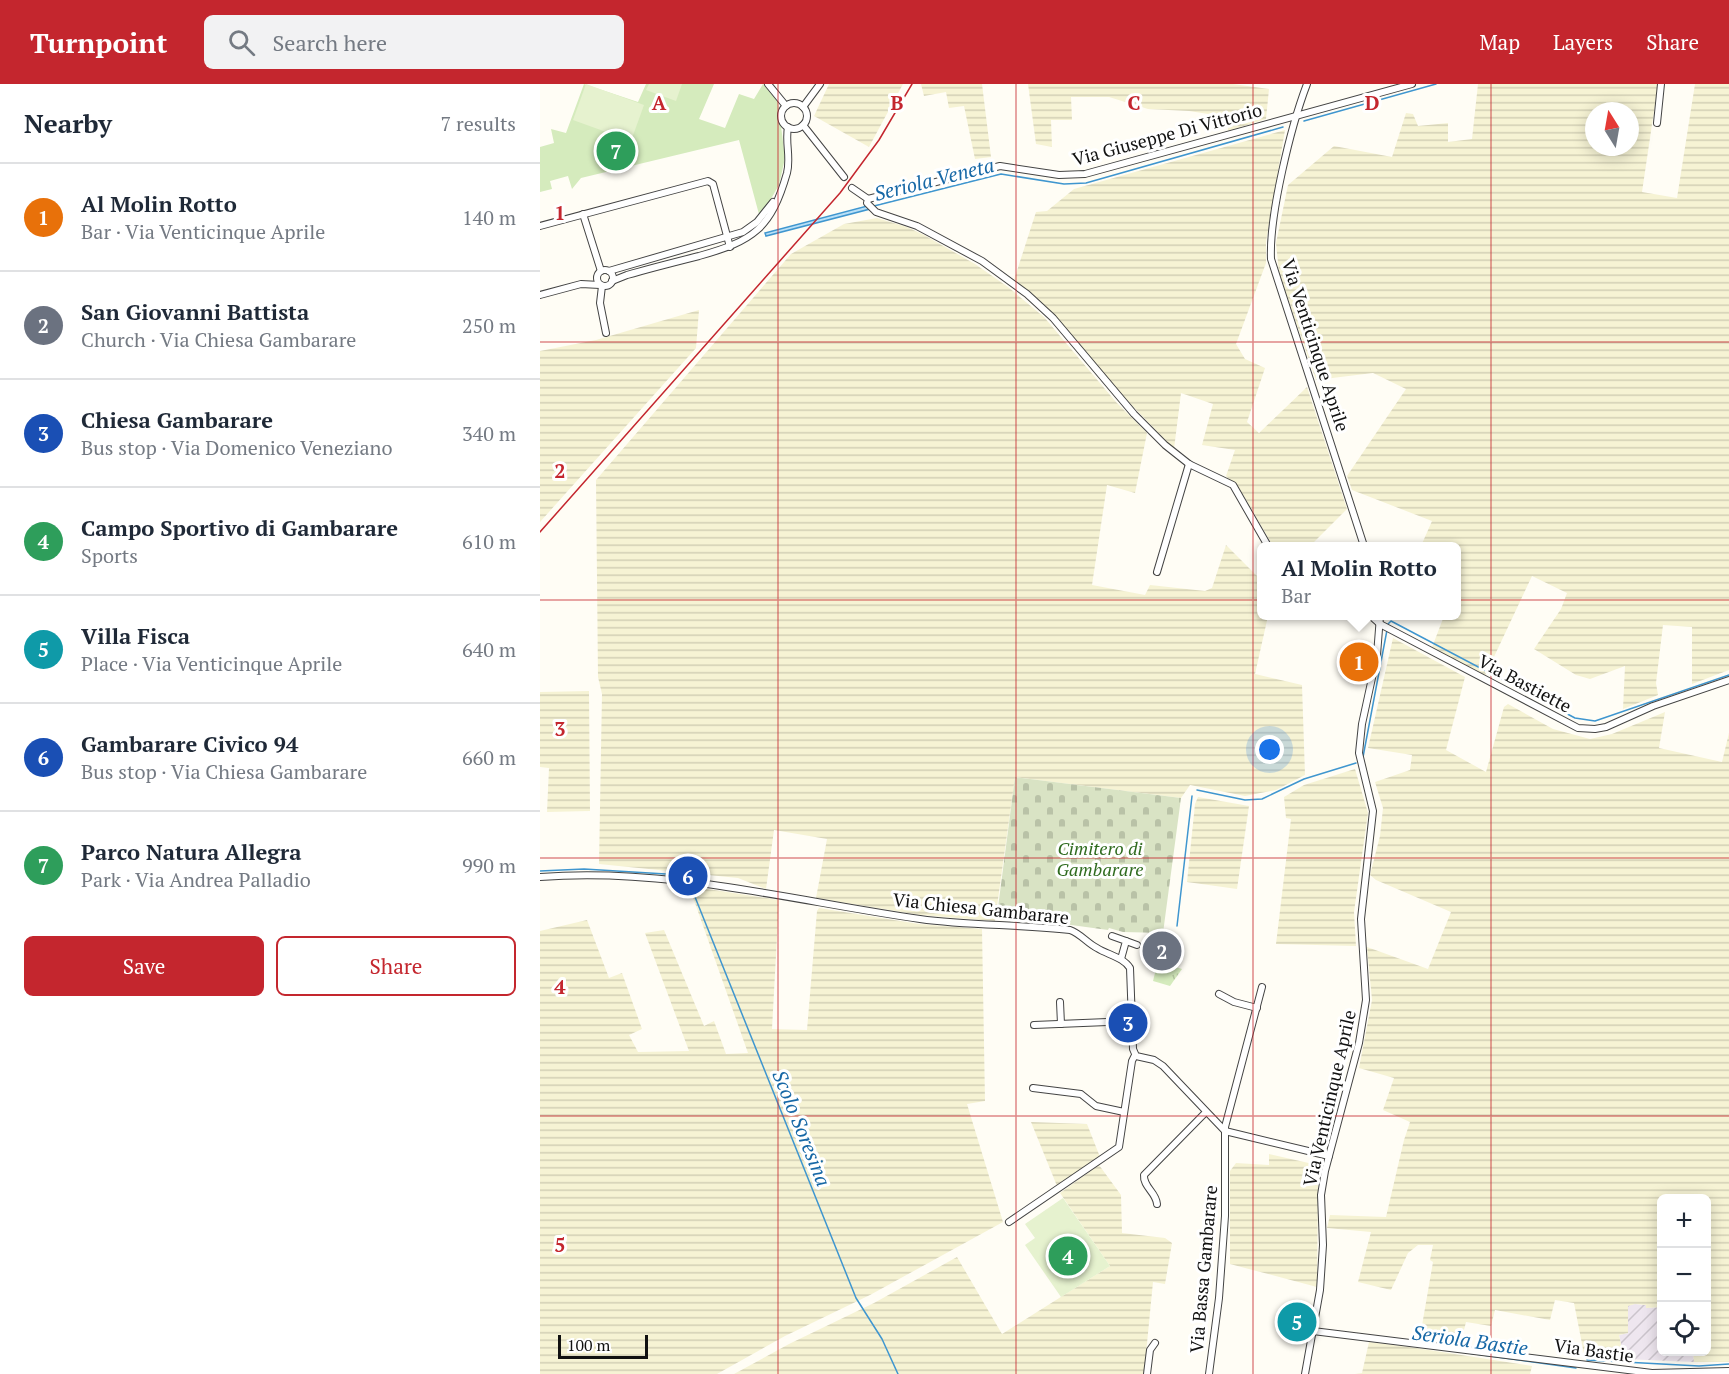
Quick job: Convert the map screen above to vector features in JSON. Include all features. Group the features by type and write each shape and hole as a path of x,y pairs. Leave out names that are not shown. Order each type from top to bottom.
{"street":[{"path":"768,84 786,106"},
{"path":"803,107 820,84"},
{"name":"Via Venticinque Aprile","path":"1307,84 1297,116 1275,211 1271,260 1363,542"},
{"name":"Via Giuseppe Di Vittorio","path":"868,201 1000,166 1059,175 1085,174 1412,84"},
{"path":"1657,123 1661,84"},
{"path":"581,284 601,285 627,275 730,247 745,240 760,228 774,208 780,192 790,155 788,127 781,116 786,106 794,103 803,107 806,117 802,125 795,128 788,127"},
{"path":"802,125 844,177"},
{"path":"540,226 710,181 713,184 730,247"},
{"path":"852,188 868,201 873,210 908,222 942,238 982,261 1027,294 1053,318 1146,427 1189,464 1233,485 1266,542"},
{"path":"540,295 581,284 599,273 728,238 753,226 780,192"},
{"path":"583,214 599,273 600,303 606,333"},
{"path":"609,271 612,281"},
{"path":"1157,573 1189,464"},
{"name":"Via Bastiette","path":"1376,620 1563,722 1587,729 1606,727 1653,706 1729,680"},
{"name":"Via Venticinque Aprile","path":"1305,1374 1323,1258 1321,1195 1359,1043 1366,1000 1361,919 1373,811 1359,753 1380,620"},
{"name":"Via Chiesa Gambarare","path":"540,877 568,875 678,879 922,920 1070,930 1079,933 1096,948 1121,959"},
{"path":"1112,936 1137,945"},
{"path":"1009,1222 1116,1151 1121,1143 1132,1061 1135,1055 1130,968 1121,959 1126,941"},
{"name":"Via Bassa Gambarare","path":"1209,1374 1219,1298 1226,1216 1225,1131 1263,987"},
{"path":"1219,994 1234,1002 1257,1008"},
{"path":"1059,1002 1060,1024"},
{"path":"1035,1025 1132,1021"},
{"path":"1135,1055 1158,1062 1205,1113 1225,1131 1329,1156"},
{"path":"1033,1088 1076,1092 1085,1096 1096,1106 1124,1112"},
{"path":"1157,1204 1156,1196 1145,1182 1144,1175 1205,1113"},
{"name":"Via Bastie","path":"1313,1331 1652,1373 1729,1371"},
{"path":"1147,1374 1150,1350 1155,1343"}],"shaded area":[{"path":"829,84 903,84 869,147 814,116"},
{"path":"921,84 982,84 991,157 975,159 964,106 949,108 946,92 924,96"},
{"path":"1028,84 1233,84 1269,89 1266,119 1228,131 1228,117 1189,111 1148,109 1109,97 1071,97 1072,120 1051,120 1052,147 1036,144"},
{"path":"1478,84 1658,84 1642,192 1677,198 1695,84 1729,84 1729,670 1692,684 1692,627 1663,625 1656,683 1658,695 1623,709 1625,666 1590,679 1576,675 1534,649 1561,609 1567,593 1532,576 1485,676 1431,650 1442,620 1461,620 1461,542 1423,542 1432,521 1352,490 1347,476 1406,389 1373,373 1316,380 1279,273 1276,243 1288,185 1334,146 1392,157 1406,113 1413,114 1418,126 1448,123 1448,142 1472,139"},
{"path":"1285,130 1266,242 1266,263 1236,344 1245,359 1265,368 1247,422 1259,433 1307,387 1347,509 1314,542 1271,542 1244,496 1226,476 1235,450 1202,445 1213,404 1181,393 1174,449 1123,396 1050,311 1014,280 1036,212 1047,211 1074,189"},
{"path":"877,218 907,227 975,264 1008,287 1044,317 1116,402 1147,433 1135,493 1107,485 1092,585 1145,595 1150,585 1205,591 1212,588 1226,545 1257,576 1257,620 1267,620 1255,674 1302,685 1305,775 1276,790 1245,796 1190,785 1181,798 1015,777 995,921 920,915 816,898 827,839 774,830 766,889 738,878 599,864 602,694 598,677 596,480 791,254 844,224"},
{"path":"699,310 696,348 540,522 540,351 596,340"},
{"path":"1393,638 1465,677 1446,750 1486,772 1504,707 1508,704 1553,729 1590,739 1612,734 1665,712 1659,748 1722,762 1729,733 1729,1362 1694,1362 1693,1356 1711,1356 1711,1194 1657,1194 1657,1307 1646,1308 1646,1305 1635,1304 1628,1306 1628,1333 1619,1335 1624,1359 1584,1354 1574,1303 1555,1300 1550,1320 1495,1310 1491,1326 1466,1322 1461,1342 1420,1337 1433,1262 1430,1260 1433,1245 1418,1245 1408,1253 1391,1290 1358,1282 1371,1232 1327,1228 1330,1215 1386,1217 1410,1122 1383,1110 1394,1078 1359,1068 1372,1000 1367,947 1428,969 1451,912 1376,880 1370,875 1380,836 1383,808 1375,782 1410,770 1412,755 1368,748"},
{"path":"589,691 590,811 547,812 549,768 540,767 540,692"},
{"path":"1355,769 1368,813 1354,912 1356,946 1276,944 1291,819 1286,818 1284,797 1304,785"},
{"path":"1198,797 1249,806 1237,889 1187,882 1195,804"},
{"path":"689,886 779,900 772,1029 807,1030 819,908 919,924 982,929 985,1101 967,1104 1003,1222 870,1295 785,1336 717,1374 540,1374 540,931 587,920 609,978 622,973 642,1029 629,1035 638,1052 689,1051 645,933 664,930 704,1026 714,1021 726,1054 748,1053"},
{"path":"1031,1122 1087,1124 1100,1157 1057,1186"},
{"path":"1269,1154 1313,1164 1318,1185 1317,1287 1230,1264 1230,1171 1236,1163 1269,1165"},
{"path":"1099,1165 1121,1195 1122,1233 1165,1238 1172,1243 1165,1284 1153,1282 1144,1374 734,1374 789,1344 874,1303 957,1257 1002,1334 1110,1266 1060,1193"},
{"path":"1628,1305 1657,1307 1657,1356 1693,1356 1694,1362 1624,1359 1619,1335 1628,1333"},
{"path":"1369,1342 1532,1366 1530,1374 1355,1374 1362,1373"}],"green space":[{"path":"584,84 638,102 646,84 714,84 699,119 725,128 739,94 754,99 763,84 778,102 785,158 779,185 760,218 739,140 581,178 572,189 568,176 550,181 552,189 540,192 540,147 554,143 551,129 566,133"},
{"path":"586,84 644,105 631,141 573,120"},
{"path":"649,84 682,84 676,101 646,90"},
{"name":"Cimitero di Gambarare","path":"1015,777 1181,798 1163,933 1123,932 1109,928 1108,930 997,915"},
{"path":"1158,961 1182,969 1170,986 1153,981"},
{"path":"1063,1198 1110,1266 1061,1297 1025,1245 1035,1238 1025,1224"}],"water":[{"path":"867,206 870,209 766,236 765,233"}],"waterway":[{"name":"Seriola Veneta","path":"1304,121 1436,84"},
{"name":"Seriola Veneta","path":"874,206 1001,174 1064,184 1086,183 1283,127"},
{"path":"1388,624 1391,621 1575,718 1595,721 1729,675"},
{"path":"1363,757 1387,630"},
{"path":"1197,790 1245,800 1262,799 1304,779 1356,763"},
{"path":"1177,926 1192,796"},
{"name":"Scolo Soresina","path":"540,871 584,869 682,875"},
{"name":"Scolo Soresina","path":"691,887 856,1298 882,1339 898,1374"},
{"name":"Seriola Bastie","path":"1468,1353 1576,1368"},
{"name":"Seriola Bastie","path":"1587,1360 1699,1366 1729,1364"}],"railway":[{"path":"540,532 840,193 879,140 912,84"}],"place":[{"name":"Parco Natura Allegra","path":"616,151"},
{"name":"Al Molin Rotto","path":"1359,662"},
{"name":"Gambarare Civico 94","path":"688,876"},
{"name":"San Giovanni Battista","path":"1162,951"},
{"name":"Chiesa Gambarare","path":"1128,1023"},
{"name":"Campo Sportivo di Gambarare","path":"1068,1256"},
{"name":"Villa Fisca","path":"1297,1322"}]}
